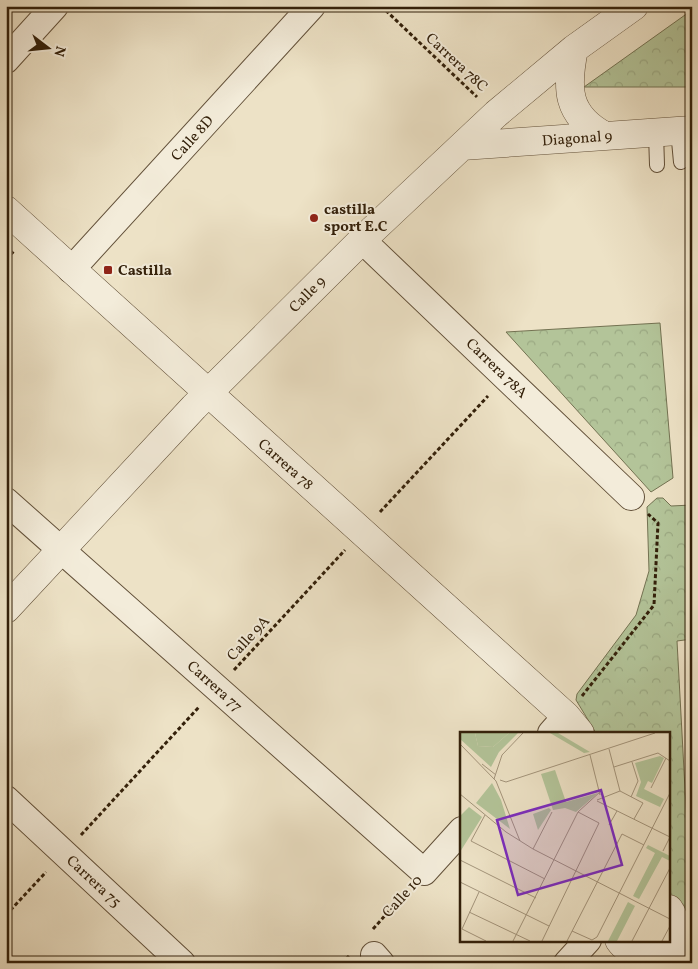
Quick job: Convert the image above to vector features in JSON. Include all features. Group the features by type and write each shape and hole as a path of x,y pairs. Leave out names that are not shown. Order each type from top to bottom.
{"street":[{"path":"6,60 55,6"},
{"name":"Calle 8D","path":"71,270 312,6"},
{"name":"Calle 9","path":"6,609 208,394 362,240 496,114 574,49 634,6"},
{"path":"574,49 569,76 569,91 573,106 592,129 605,136"},
{"name":"Diagonal 9","path":"462,146 675,131"},
{"name":"Carrera 78","path":"6,210 362,532 566,727"},
{"name":"Carrera 78A","path":"362,240 631,497"},
{"name":"Carrera 77","path":"6,501 424,872"},
{"name":"Carrera 75","path":"6,799 182,963"},
{"name":"Calle 10","path":"424,872 460,832"},
{"path":"643,955 664,949 670,942 672,921"},
{"path":"672,921 688,963"},
{"path":"567,963 586,942"}],"lane":[{"path":"675,131 681,162"},
{"path":"658,166 675,131"}],"path":[{"name":"Carrera 78C","path":"381,6 496,114"},
{"name":"Calle 9A","path":"6,915 506,377"},
{"path":"566,727 654,605 658,523 631,497"},
{"name":"Calle 10","path":"342,963 369,951 424,872"}],"green space":[{"path":"692,10 692,87 584,87"},
{"path":"660,323 673,478 651,492 506,332"},
{"path":"657,498 663,498 671,506 692,505 692,639 677,641 692,948 670,915 670,732 595,732 576,700 577,694 636,615 649,571 647,507"}],"place":[{"name":"castilla sport E.C","path":"314,218"},
{"name":"Castilla","path":"108,270"}]}
